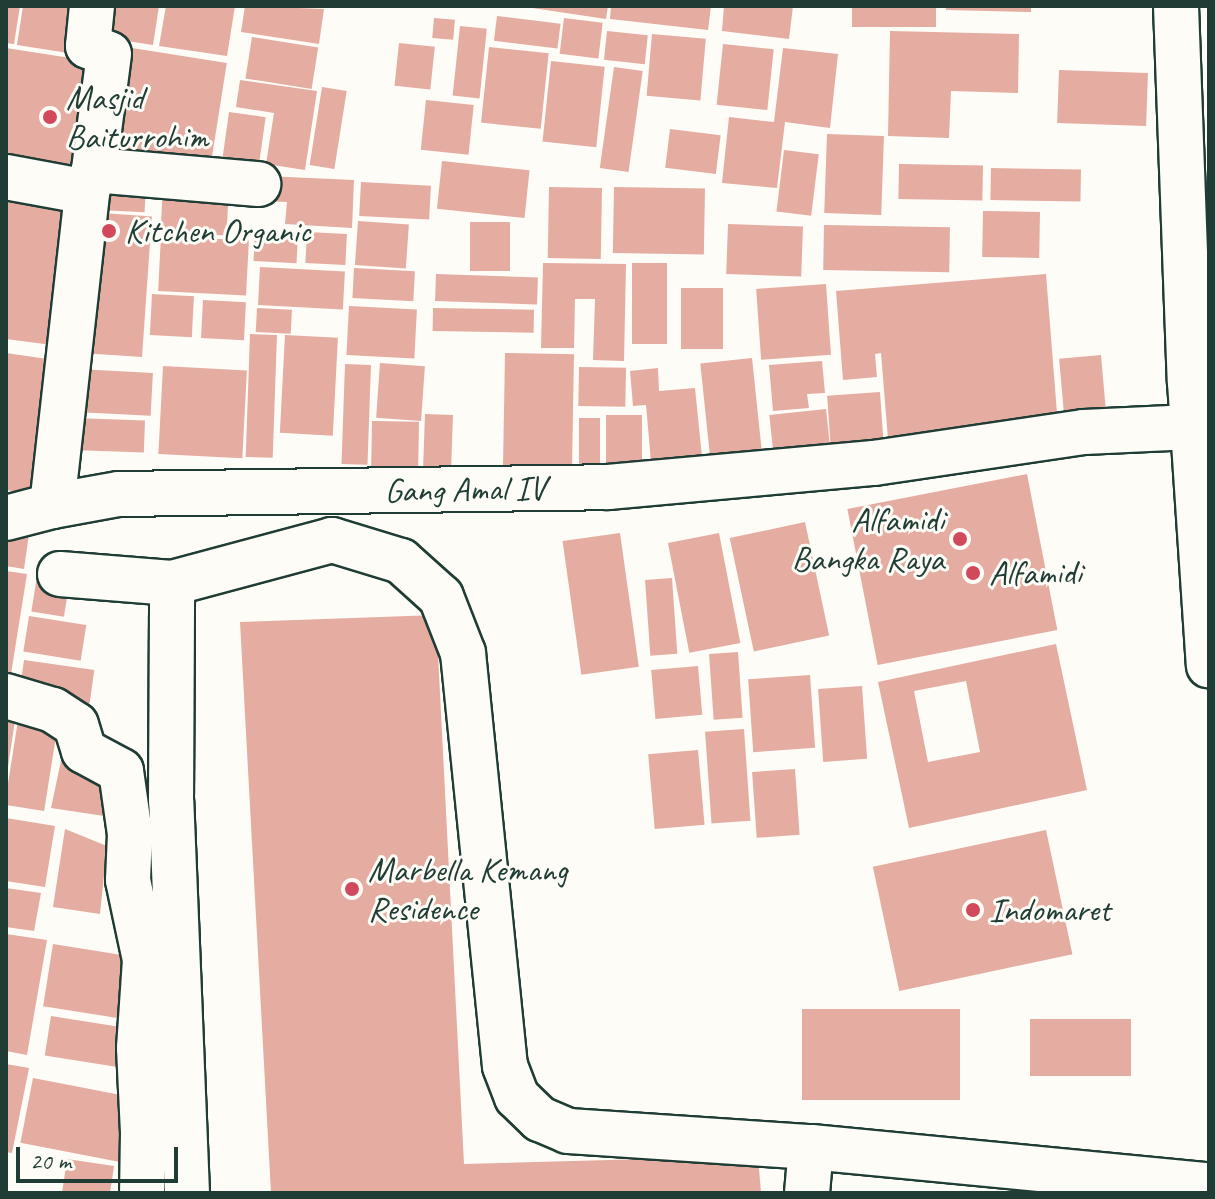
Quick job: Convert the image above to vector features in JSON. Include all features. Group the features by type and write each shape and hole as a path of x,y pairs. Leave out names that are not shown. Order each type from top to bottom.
{"street":[{"path":"52,506 109,54 88,46 92,6"},
{"path":"1176,6 1200,382 1192,427 1209,665"},
{"path":"6,177 258,184"},
{"name":"Gang Amal IV","path":"52,506 119,494 608,487 874,463 1084,432 1192,427"},
{"path":"6,505 52,506"},
{"path":"6,518 52,506"},
{"path":"60,574 172,583 332,540 401,561 441,597 463,653 505,1066 517,1097 540,1119 568,1131 811,1147 1209,1185"},
{"path":"172,583 171,801 187,1193"},
{"path":"6,696 53,710 76,725 84,751 121,771 130,834 128,880 145,960 139,1048 142,1193"},
{"path":"807,1193 811,1147"}],"building":[{"path":"6,6 20,6 14,44 6,43"},
{"path":"23,6 88,6 81,55 17,45"},
{"path":"98,6 159,6 153,45 94,36"},
{"path":"166,6 235,6 227,56 159,46"},
{"path":"245,6 324,9 319,44 241,32"},
{"path":"519,6 608,6 606,19"},
{"path":"611,6 711,6 708,30 610,19"},
{"path":"724,6 793,6 789,39 722,31"},
{"path":"852,6 936,6 936,27 852,27"},
{"path":"946,6 1031,6 1031,12 946,10"},
{"path":"497,16 561,24 557,49 494,41"},
{"path":"434,18 455,20 453,40 432,38"},
{"path":"564,18 603,23 598,58 560,54"},
{"path":"460,26 487,29 480,98 453,96"},
{"path":"607,31 648,35 645,64 604,60"},
{"path":"890,31 1019,34 1018,93 951,91 949,138 888,136"},
{"path":"652,34 706,39 700,100 647,96"},
{"path":"252,37 318,47 312,89 245,78"},
{"path":"399,43 435,47 430,90 395,86"},
{"path":"723,44 774,49 767,110 717,105"},
{"path":"489,47 549,53 541,129 481,123"},
{"name":"Masjid Baiturrohim","path":"6,48 103,63 84,184 6,172"},
{"path":"132,48 227,63 210,167 116,152"},
{"path":"783,48 838,54 830,128 785,122 777,188 722,183 729,117 774,122"},
{"path":"551,61 605,67 596,147 543,142"},
{"path":"614,67 643,71 629,172 600,168"},
{"path":"1059,70 1148,73 1146,126 1057,123"},
{"path":"240,80 317,91 305,170 266,164 274,113 236,107"},
{"path":"322,87 347,91 334,169 310,165"},
{"path":"426,100 474,105 469,155 421,150"},
{"path":"229,112 266,117 258,171 221,165"},
{"path":"670,129 721,135 716,174 665,168"},
{"path":"827,134 884,136 881,215 824,213"},
{"path":"784,150 819,154 811,216 776,212"},
{"path":"442,161 530,170 525,218 437,209"},
{"path":"899,164 983,165 982,200 898,199"},
{"path":"991,168 1081,170 1080,202 990,200"},
{"path":"265,176 354,180 352,228 285,224 287,202 264,201"},
{"path":"361,182 431,186 429,220 359,216"},
{"path":"101,183 146,185 145,212 100,210"},
{"path":"163,185 229,188 226,235 161,232"},
{"path":"6,187 75,197 52,345 6,339"},
{"path":"549,187 602,188 601,259 548,258"},
{"path":"614,187 705,189 704,255 613,253"},
{"path":"983,211 1040,212 1039,258 982,257"},
{"path":"88,212 152,216 142,357 78,353"},
{"path":"358,221 409,225 406,268 355,265"},
{"path":"470,222 510,222 510,271 470,271"},
{"path":"728,224 803,227 801,277 726,274"},
{"path":"824,225 950,227 949,272 823,270"},
{"path":"307,232 347,234 345,265 305,263"},
{"path":"255,233 298,235 296,263 254,261"},
{"path":"161,236 249,241 246,296 158,291"},
{"path":"543,263 626,264 624,361 593,360 595,299 575,299 574,348 541,348"},
{"path":"632,263 667,263 667,344 632,344"},
{"path":"260,267 345,271 343,309 258,305"},
{"path":"354,268 415,271 413,301 352,298"},
{"path":"436,274 538,278 537,305 435,301"},
{"path":"1046,274 1058,426 888,439 881,353 875,354 877,377 843,380 836,291"},
{"path":"826,284 831,355 761,360 756,289"},
{"path":"681,288 723,288 723,349 681,349"},
{"path":"152,294 194,296 192,337 150,335"},
{"path":"203,300 246,302 244,340 201,338"},
{"path":"349,306 417,310 414,358 346,355"},
{"path":"257,308 292,310 291,334 256,332"},
{"path":"433,308 534,310 534,333 433,331"},
{"path":"250,334 277,335 273,458 246,457"},
{"path":"285,335 338,338 333,436 280,433"},
{"path":"6,353 68,362 47,496 6,490"},
{"path":"505,353 574,354 572,470 503,469"},
{"path":"1101,355 1106,412 1064,415 1059,359"},
{"path":"752,358 762,449 710,455 700,363"},
{"path":"822,361 825,393 807,394 809,408 773,411 769,365"},
{"path":"380,363 425,366 421,421 376,418"},
{"path":"345,364 371,365 367,465 342,464"},
{"path":"163,366 247,370 242,458 158,454"},
{"path":"579,367 626,368 625,407 578,406"},
{"path":"658,368 659,391 695,388 702,457 651,462 646,405 633,406 630,371"},
{"path":"78,369 153,373 151,416 76,412"},
{"path":"880,392 884,447 831,451 827,396"},
{"path":"826,409 830,449 773,455 769,415"},
{"path":"425,414 453,415 451,469 423,468"},
{"path":"606,415 642,415 642,465 606,465"},
{"path":"74,418 145,420 144,452 73,450"},
{"path":"579,418 600,418 600,467 579,467"},
{"path":"372,421 419,422 418,468 371,467"},
{"path":"1027,474 1057,630 878,665 847,509"},
{"path":"32,513 24,569 6,566 6,521"},
{"path":"805,522 829,635 754,651 730,538"},
{"path":"620,533 639,667 581,675 563,541"},
{"path":"719,533 740,643 689,653 668,543"},
{"path":"6,571 27,574 10,680 6,680"},
{"path":"37,576 70,581 64,617 31,612"},
{"path":"672,578 677,654 650,656 645,580"},
{"name":"Marbella Kemang Residence","path":"436,615 464,1164 758,1156 761,1193 271,1193 240,622"},
{"path":"29,616 86,625 81,661 23,652"},
{"path":"1056,644 1087,790 909,828 878,682","holes":["966,681 980,752 928,762 914,691"]},
{"path":"738,652 743,718 714,720 709,654"},
{"path":"24,660 94,670 90,704 19,694"},
{"path":"698,666 702,715 655,719 651,670"},
{"path":"810,675 815,748 753,752 748,679"},
{"path":"862,686 867,759 823,762 818,689"},
{"path":"6,706 17,707 8,767 6,767"},
{"path":"19,714 59,720 44,811 6,805"},
{"path":"744,729 750,821 712,823 705,732"},
{"path":"698,750 705,825 655,829 648,754"},
{"path":"62,756 106,771 104,816 51,808"},
{"path":"795,769 800,835 757,838 752,772"},
{"path":"6,818 55,826 45,887 6,881"},
{"path":"65,829 107,846 100,914 53,907"},
{"name":"Indomaret","path":"1046,830 1072,954 899,991 873,867"},
{"path":"6,888 41,893 34,931 6,927"},
{"path":"6,934 47,940 27,1055 6,1051"},
{"path":"53,944 141,958 131,1020 43,1006"},
{"path":"802,1009 960,1009 960,1100 802,1100"},
{"path":"51,1016 130,1029 124,1068 45,1056"},
{"path":"1030,1019 1131,1019 1131,1076 1030,1076"},
{"path":"6,1064 29,1068 12,1153 6,1152"},
{"path":"33,1078 131,1097 119,1162 20,1143"},
{"path":"67,1159 114,1166 110,1193 62,1193"}],"place":[{"name":"Masjid Baiturrohim","path":"50,117"},
{"name":"Kitchen Organic","path":"109,231"},
{"name":"Alfamidi Bangka Raya","path":"960,539"},
{"name":"Alfamidi","path":"973,573"},
{"name":"Marbella Kemang Residence","path":"352,889"},
{"name":"Indomaret","path":"973,910"}]}
